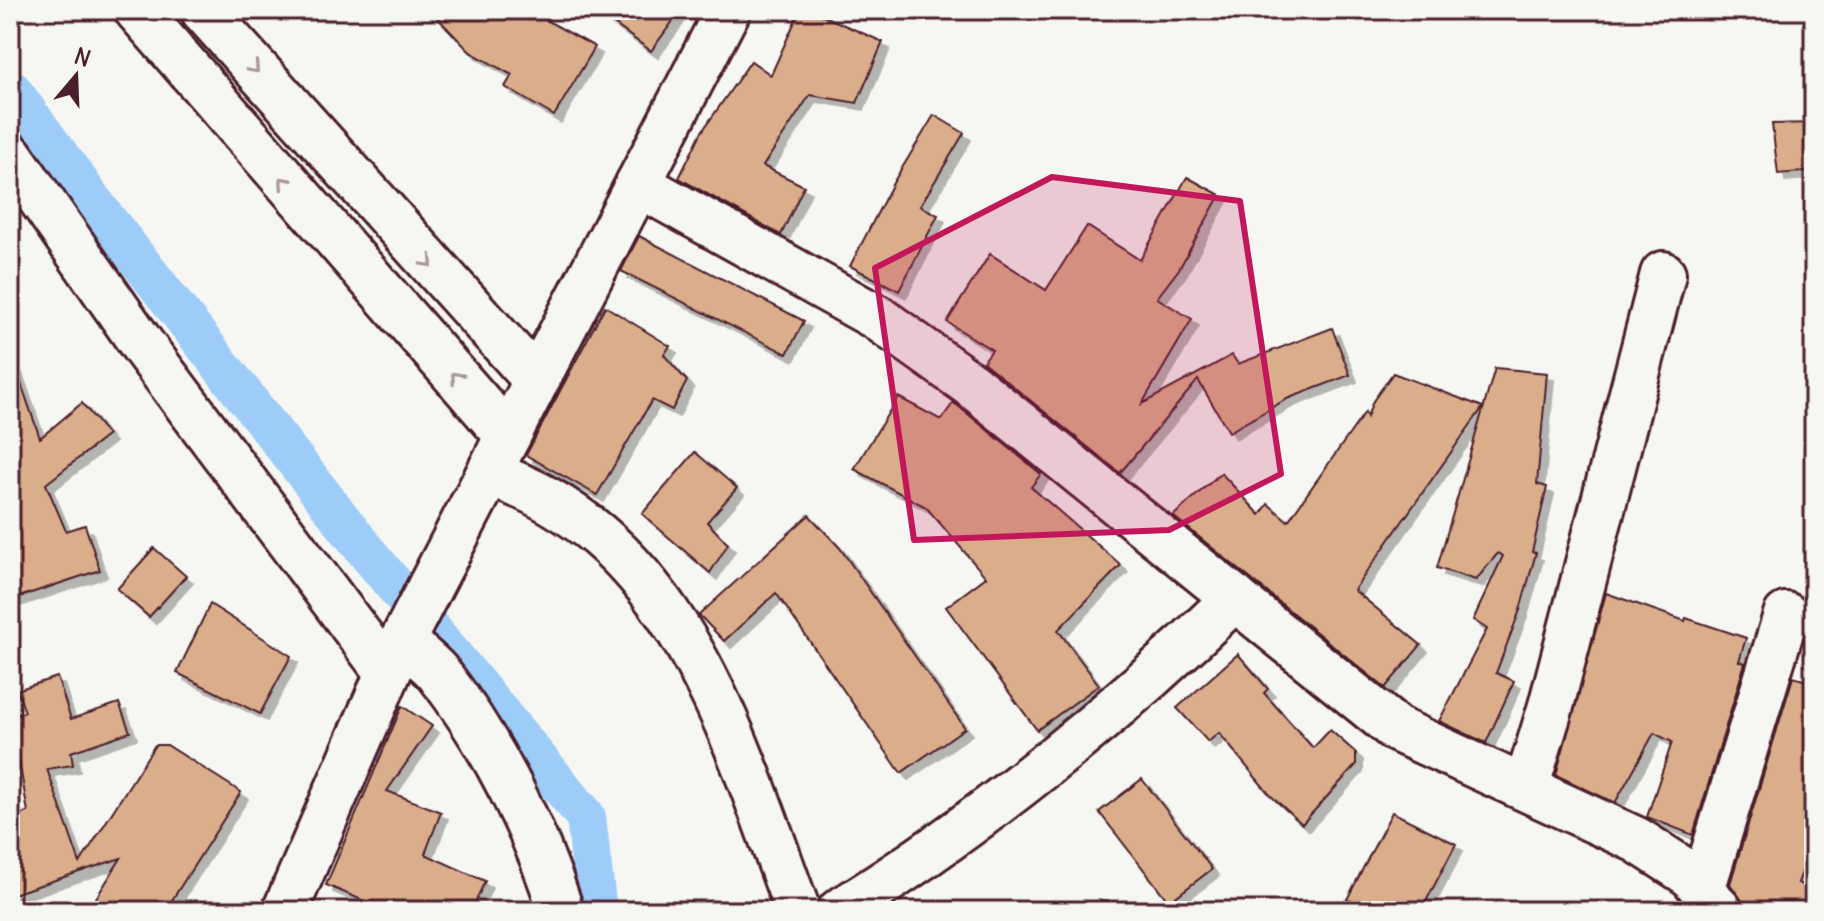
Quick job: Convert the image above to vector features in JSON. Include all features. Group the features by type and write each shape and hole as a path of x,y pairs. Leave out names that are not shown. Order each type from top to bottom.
{"street":[{"path":"137,10 508,436"},
{"path":"203,10 536,380"},
{"path":"285,911 399,648 728,10"},
{"path":"10,155 143,346 399,648 438,672 497,764 532,831 561,911"},
{"path":"638,184 878,318 973,386 1396,729 1637,840 1691,875 1712,899"},
{"path":"1526,788 1551,706 1663,274"},
{"path":"480,493 554,502 589,526 642,578 683,635 736,746 798,911"},
{"path":"840,911 879,887 1049,761 1173,659 1235,598"},
{"path":"1712,899 1786,615"}],"highlighted area":[{"path":"1052,177 1240,201 1281,474 1169,530 914,540 875,268"}],"building":[{"path":"430,10 528,10 595,47 554,116 505,87 512,75 470,52"},
{"path":"595,10 681,10 651,51"},
{"path":"800,10 810,10 883,42 857,103 810,95 763,166 804,186 781,235 679,178 701,133 751,61 771,75"},
{"path":"934,115 964,133 920,206 938,215 899,291 850,266 893,183"},
{"path":"1814,123 1814,171 1778,174 1772,124"},
{"path":"1187,177 1220,195 1179,269 1157,298 1192,319 1142,404 1232,355 1238,364 1332,328 1350,375 1287,399 1229,432 1198,380 1120,473 983,362 992,350 947,322 990,254 1046,290 1087,226 1140,260"},
{"path":"639,236 804,321 787,354 621,271"},
{"path":"605,306 670,346 664,355 687,381 672,410 652,400 597,495 526,455"},
{"path":"15,366 40,438 82,403 108,435 46,484 66,531 85,525 100,570 10,600 10,367"},
{"path":"1495,368 1547,373 1537,484 1547,487 1532,552 1536,553 1520,610 1496,673 1514,681 1486,743 1439,721 1487,629 1473,620 1503,556 1498,553 1476,580 1437,568"},
{"path":"1393,373 1483,407 1354,590 1421,645 1385,688 1173,516 1221,473 1260,515 1268,504 1288,521 1365,412 1367,417 1373,401"},
{"path":"898,397 941,420 953,403 958,406 1041,474 1031,487 1121,565 1058,630 1099,685 1037,730 946,607 986,577 926,507 854,469"},
{"path":"695,452 737,488 707,522 728,544 710,573 642,514"},
{"path":"809,515 840,548 965,728 901,773 776,593 724,641 699,615"},
{"path":"154,548 186,576 149,617 117,589"},
{"path":"1606,593 1685,621 1686,618 1746,638 1739,661 1745,663 1693,835 1647,817 1672,742 1654,733 1615,803 1556,775"},
{"path":"210,604 291,656 260,714 177,673"},
{"path":"1238,654 1268,689 1264,693 1313,748 1330,730 1356,753 1356,765 1302,824 1270,795 1219,733 1208,742 1177,708"},
{"path":"57,677 71,719 119,703 130,732 71,752 73,765 47,769 80,863 155,745 167,745 241,792 165,911 88,911 121,858 10,895 10,818 28,812 11,716 25,712 17,690"},
{"path":"1793,677 1814,683 1814,841 1798,883 1814,891 1814,911 1749,911 1730,884"},
{"path":"402,706 432,726 387,791 441,812 425,854 485,881 471,911 388,911 326,885"},
{"path":"1142,779 1212,869 1169,902 1099,812"},
{"path":"1392,812 1456,844 1421,911 1341,911"}],"waterway":[{"path":"10,88 100,211 366,551 586,817 597,911"}]}
